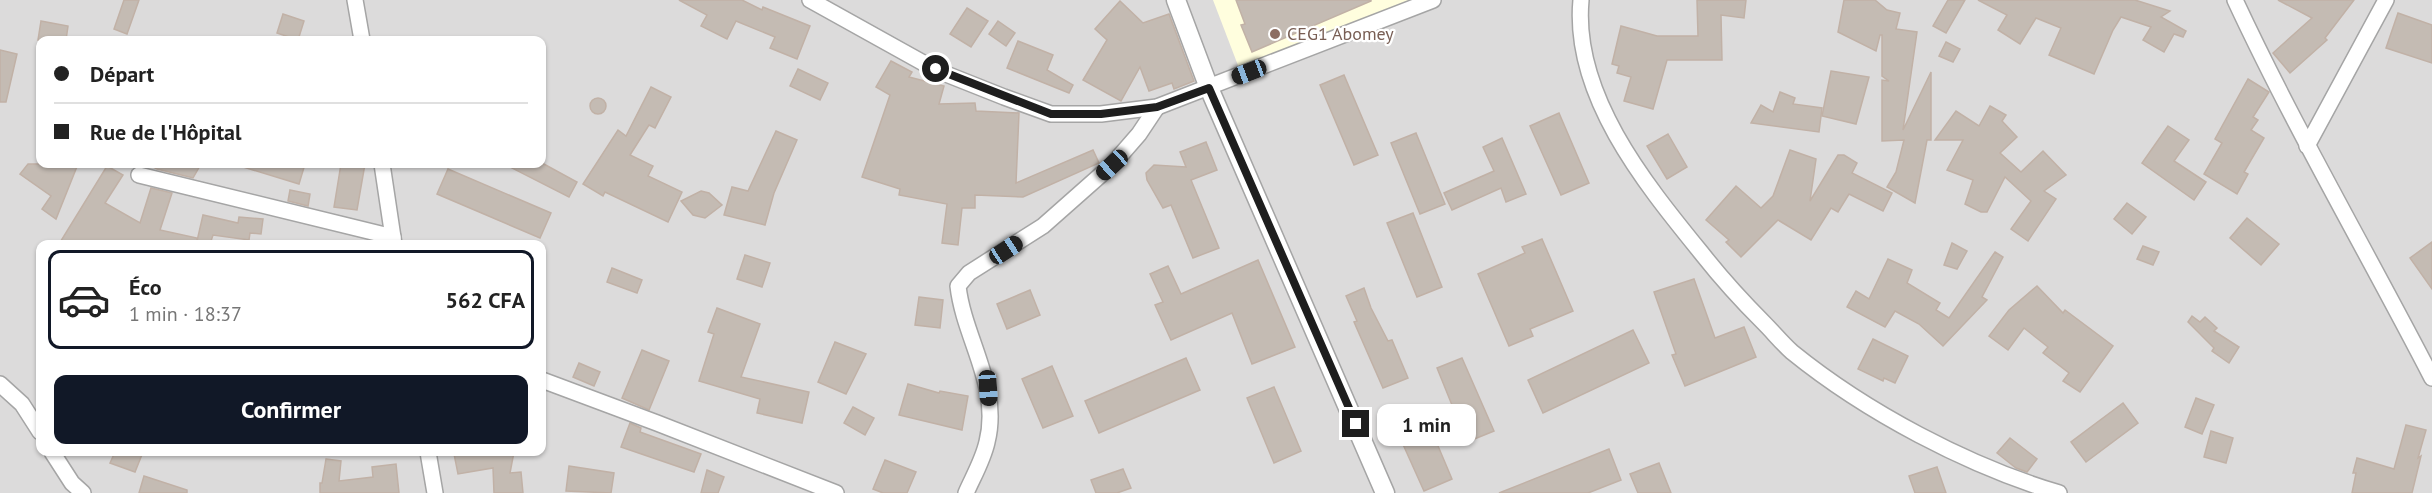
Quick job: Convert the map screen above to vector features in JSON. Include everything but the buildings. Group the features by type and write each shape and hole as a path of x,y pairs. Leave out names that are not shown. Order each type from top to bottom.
{"street":[{"path":"355,0 361,36"},
{"path":"810,0 936,69 1051,114 1101,114 1157,107 1433,0"},
{"path":"1176,0 1209,88 1385,493"},
{"path":"1581,0 1581,34 1588,70 1605,114 1635,166 1664,207 1727,285 1751,310 1791,351 1857,399 1943,446 2006,476 2059,493"},
{"path":"2235,0 2307,146 2432,378"},
{"path":"2307,146 2386,0"},
{"path":"966,493 987,442 989,404 988,388 960,305 958,286 969,273 1044,226 1112,165 1139,134 1157,107"},
{"path":"383,168 394,240"},
{"path":"139,176 390,240"},
{"path":"546,381 836,493"},
{"path":"0,384 22,404 36,426"},
{"path":"55,456 72,483 83,493"},
{"path":"429,456 435,493"}],"shaded area":[{"path":"0,0 2432,0 2432,493 0,493"},
{"name":"CEG1 Abomey","path":"1213,0 1410,0 1239,68"}],"place":[{"name":"CEG1 Abomey","path":"1275,34"}],"route":[{"path":"936,69 1051,114 1101,114 1157,107 1209,88 1356,424"}]}
